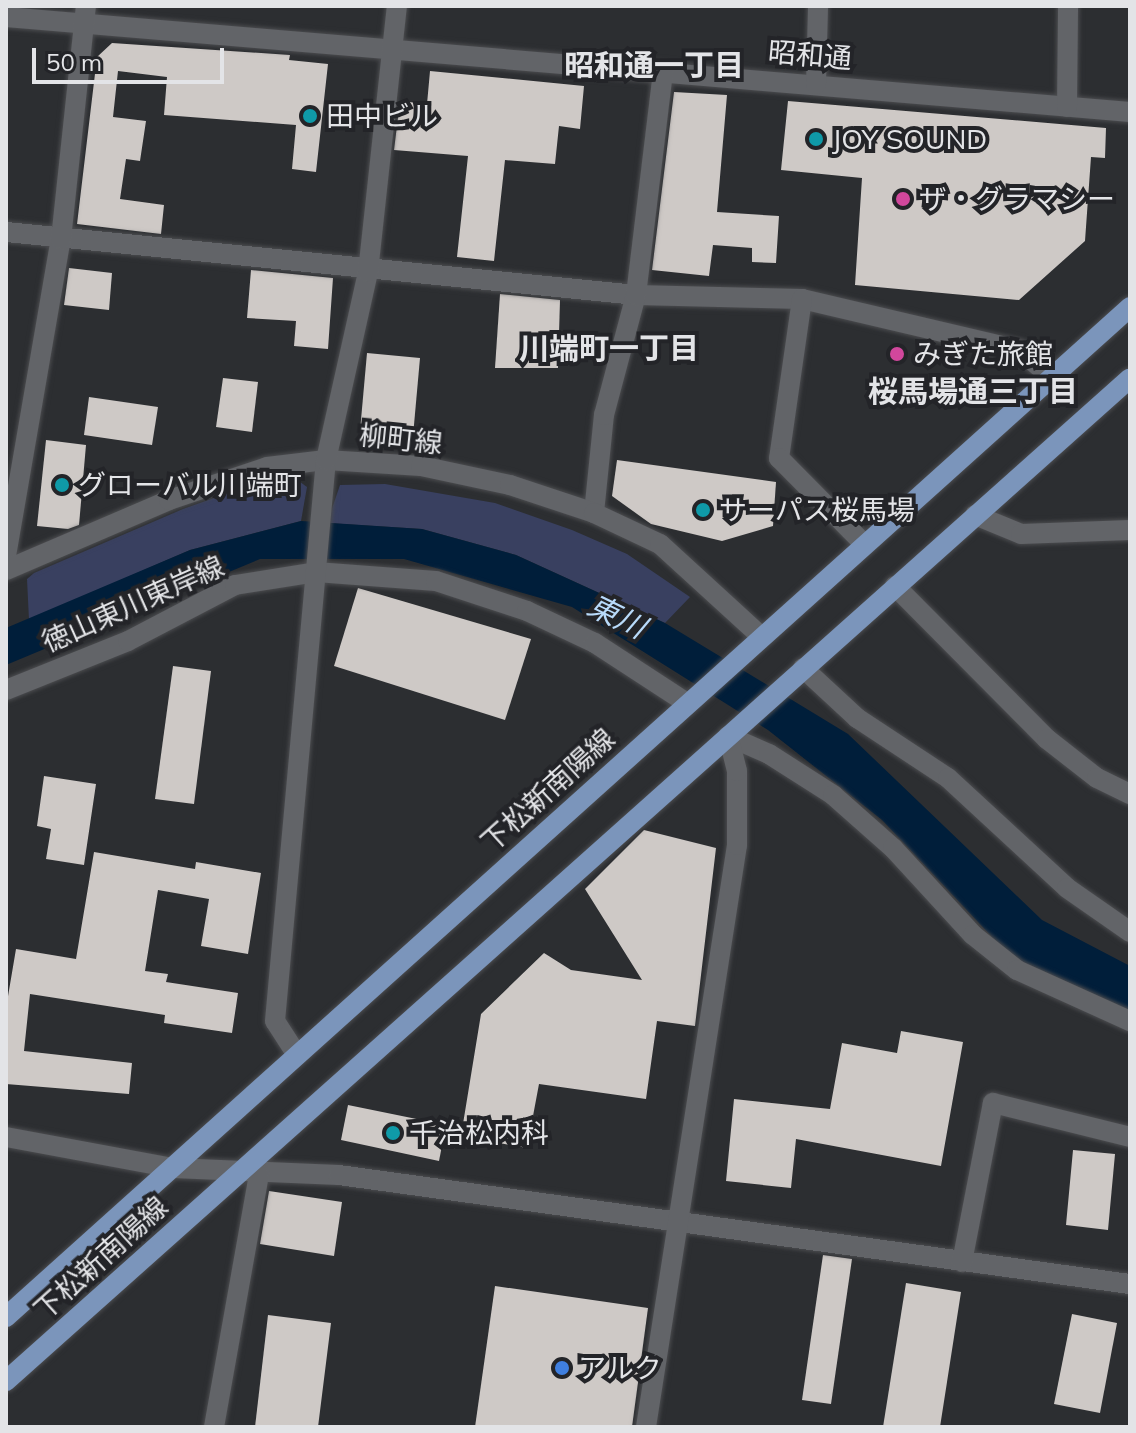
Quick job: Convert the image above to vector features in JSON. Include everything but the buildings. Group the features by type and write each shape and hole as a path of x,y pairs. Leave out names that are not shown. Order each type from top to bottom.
{"main road":[{"name":"下松新南陽線","path":"6,1317 863,543 1130,307"},
{"name":"下松新南陽線","path":"6,1381 251,1172 803,668 1130,378"}],"street":[{"path":"297,1055 275,1021 326,460 368,272 397,6"},
{"path":"816,84 818,6"},
{"path":"1067,107 1068,6"},
{"path":"6,556 61,239 84,16"},
{"name":"昭和通","path":"6,17 84,16 391,51 1130,112"},
{"path":"594,513 604,415 636,295 663,72"},
{"path":"6,232 368,272 636,295 802,299 1020,350 1051,377"},
{"path":"802,299 779,458 863,543"},
{"name":"柳町線","path":"6,570 197,491 267,467 326,460 421,466 510,485 594,513 660,544 762,637"},
{"path":"975,515 1021,534 1130,530"},
{"name":"徳山東川東岸線","path":"6,690 128,641 235,585 316,572 436,581 527,611 595,643 687,703"},
{"path":"895,586 1047,739 1097,778 1130,794"},
{"path":"803,668 857,718 948,778 1067,888 1130,932"},
{"path":"728,736 769,754 833,795 893,848 973,935 1017,970 1130,1021"},
{"path":"646,1427 737,845 737,771 728,736"},
{"path":"962,1262 993,1103 1130,1137"},
{"path":"6,1137 173,1168 339,1175 1130,1284"},
{"path":"214,1427 251,1172"}],"shaded area":[{"path":"296,479 307,487 301,521 190,550 29,620 27,579 34,573 183,509 256,483"},
{"path":"385,484 495,503 572,530 627,554 690,597 665,623 516,555 422,529 327,523 340,485"}],"water":[{"name":"東川","path":"301,521 422,529 516,555 665,623 848,734 1042,920 1130,966 1130,1021 1010,956 882,820 768,730 572,607 404,559 260,559 6,665 6,628 190,550"}],"place":[{"name":"田中ビル","path":"310,116"},
{"name":"JOY SOUND","path":"816,139"},
{"name":"ザ・グラマシー","path":"903,199"},
{"name":"みぎた旅館","path":"897,354"},
{"name":"グローバル川端町","path":"62,485"},
{"name":"サーパス桜馬場","path":"703,510"},
{"name":"千治松内科","path":"393,1133"},
{"name":"アルク","path":"562,1368"}],"district":[{"name":"昭和通一丁目","path":"654,65"},
{"name":"川端町一丁目","path":"609,348"},
{"name":"桜馬場通三丁目","path":"973,391"}]}
